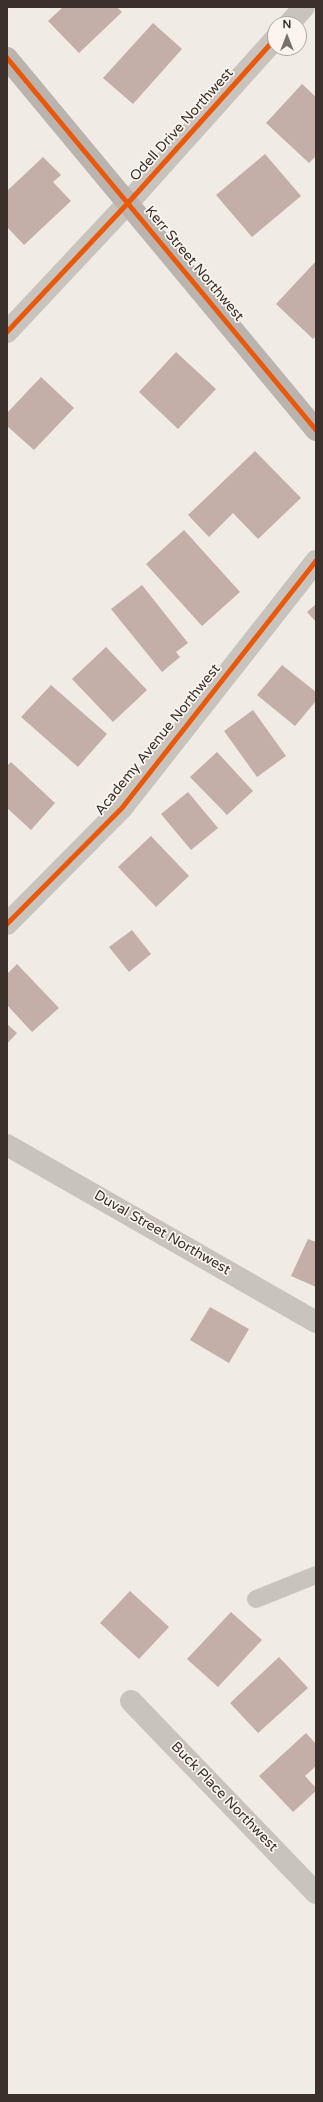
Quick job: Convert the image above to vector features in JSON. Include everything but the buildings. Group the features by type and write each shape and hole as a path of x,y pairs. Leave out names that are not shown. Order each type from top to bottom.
{"street":[{"path":"296,16 304,7"},
{"name":"Odell Drive Northwest","path":"7,332 128,203 267,48"},
{"name":"Kerr Street Northwest","path":"7,58 316,430"},
{"name":"Academy Avenue Northwest","path":"7,924 122,808 316,561"},
{"name":"Duval Street Northwest","path":"7,1144 316,1322"},
{"name":"Buck Place Northwest","path":"131,1701 316,1893"}],"lane":[{"path":"256,1599 316,1575"}],"cycle path":[{"path":"7,332 128,203 267,48"},
{"path":"7,58 316,430"},
{"path":"7,924 122,808 316,561"}]}
